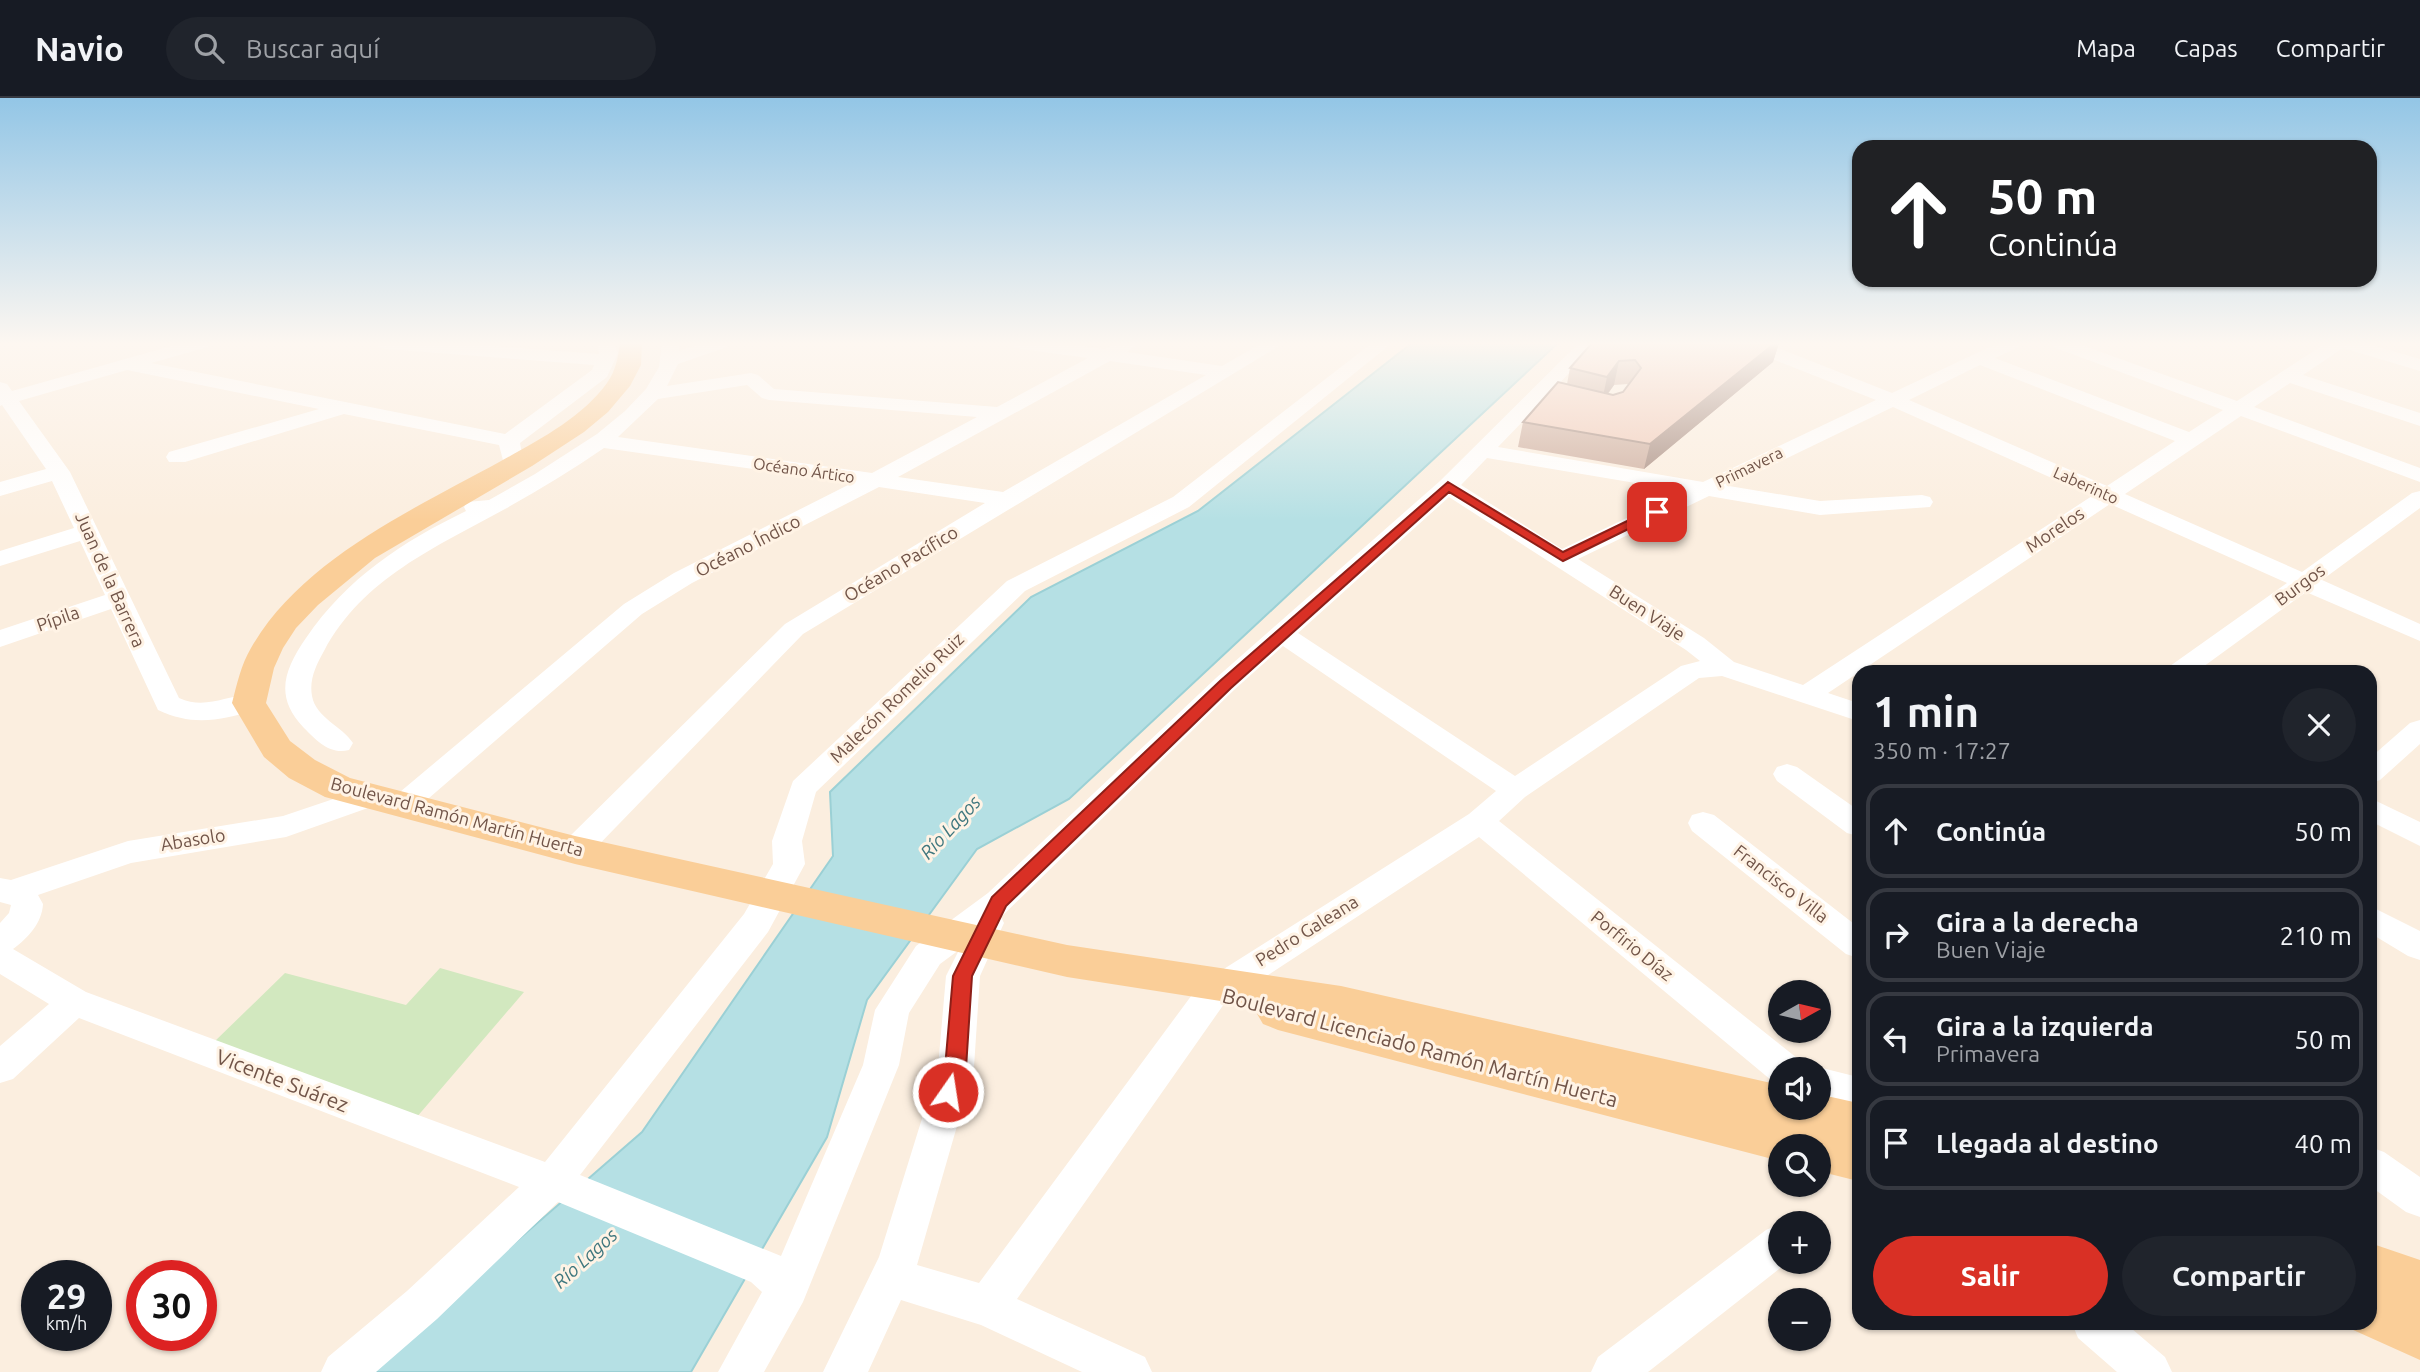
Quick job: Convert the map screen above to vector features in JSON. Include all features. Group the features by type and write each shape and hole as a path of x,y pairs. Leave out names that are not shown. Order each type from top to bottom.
{"main road":[{"path":"249,703 262,658 283,624 306,600 362,554 435,511 511,454 541,451 601,402"},
{"name":"Boulevard Ramón Martín Huerta","path":"249,703 277,749 302,769 338,788 643,866 1067,961 1206,986"},
{"name":"Boulevard Licenciado Ramón Martín Huerta","path":"1206,986 1341,1003 1768,1102"},
{"name":"Boulevard Licenciado Ramón Martín Huerta","path":"1206,986 1334,1028 1768,1137"},
{"path":"1831,1117 1852,1122"},
{"path":"1831,1153 1852,1158"},
{"path":"2377,1269 2412,1282 2420,1288"},
{"path":"2377,1314 2409,1326 2420,1334"}],"street":[{"name":"Juan de la Barrera","path":"8,402 59,471 167,704 186,714 218,712 249,703"},
{"path":"314,402 511,454"},
{"path":"339,743 313,720 298,697 300,669 328,622 348,599 391,561 494,506 600,442 644,402"},
{"path":"871,402 998,413"},
{"name":"Océano Índico","path":"404,804 633,608 1018,402"},
{"name":"Océano Pacífico","path":"575,850 794,629 1007,499 1173,402"},
{"name":"Malecón Romelio Ruiz","path":"343,1372 562,1186 756,923 789,864 787,841 803,788 1016,586 1181,502 1307,402"},
{"path":"740,1372 777,1278 881,1065 892,1010 928,955 999,902 1281,633 1448,486 1482,452 1543,402"},
{"name":"Primavera","path":"1563,557 1882,402"},
{"name":"Laberinto","path":"1901,402 2420,633"},
{"path":"2093,402 2191,440"},
{"path":"2223,402 2420,475"},
{"name":"Morelos","path":"1808,694 2247,402"},
{"path":"2367,402 2420,420"},
{"path":"177,457 341,408"},
{"name":"Océano Ártico","path":"600,442 1007,499"},
{"path":"1482,452 1820,508 1922,502"},
{"path":"0,489 59,471"},
{"name":"Buen Viaje","path":"1448,486 1563,557 1695,644 1725,668 1852,710"},
{"name":"Burgos","path":"2189,665 2420,498"},
{"path":"435,511 494,506"},
{"path":"0,559 87,531"},
{"name":"Pípila","path":"0,639 117,599"},
{"path":"1281,633 1515,790"},
{"name":"Pedro Galeana","path":"987,1307 1206,986 1480,822 1515,790 1690,673 1708,667 1725,668"},
{"path":"2377,766 2420,729"},
{"path":"1787,774 1852,821"},
{"name":"Abasolo","path":"7,890 128,852 286,826 372,796"},
{"path":"2377,812 2420,835"},
{"name":"Porfirio Díaz","path":"1480,822 1769,1057"},
{"name":"Francisco Villa","path":"1703,823 1852,939"},
{"path":"0,941 18,926 26,915 28,904 24,896 7,890"},
{"path":"845,1372 898,1262 956,1068 963,976 999,902"},
{"path":"2377,922 2420,947"},
{"name":"Vicente Suárez","path":"0,957 74,1002 562,1186 777,1278"},
{"path":"0,1068 74,1002"},
{"path":"1831,1086 1852,1092"},
{"path":"2377,1169 2420,1199"},
{"path":"1614,1372 1768,1252"},
{"path":"891,1277 987,1307 1130,1372"},
{"path":"2101,1330 2150,1372"}],"green space":[{"path":"440,968 524,992 416,1118 213,1043 285,973 406,1005"}],"water":[{"name":"Río Lagos","path":"1336,402 1494,402 1069,799 977,849 867,1000 827,1137 691,1372 366,1372 642,1132 833,856 830,792 1031,597 1198,511"}],"building":[{"path":"1540,402 1701,402 1650,444 1523,422"}],"route":[{"path":"948,1092 956,1068 963,976 999,902 1225,684 1448,486 1563,557 1657,512"}]}
